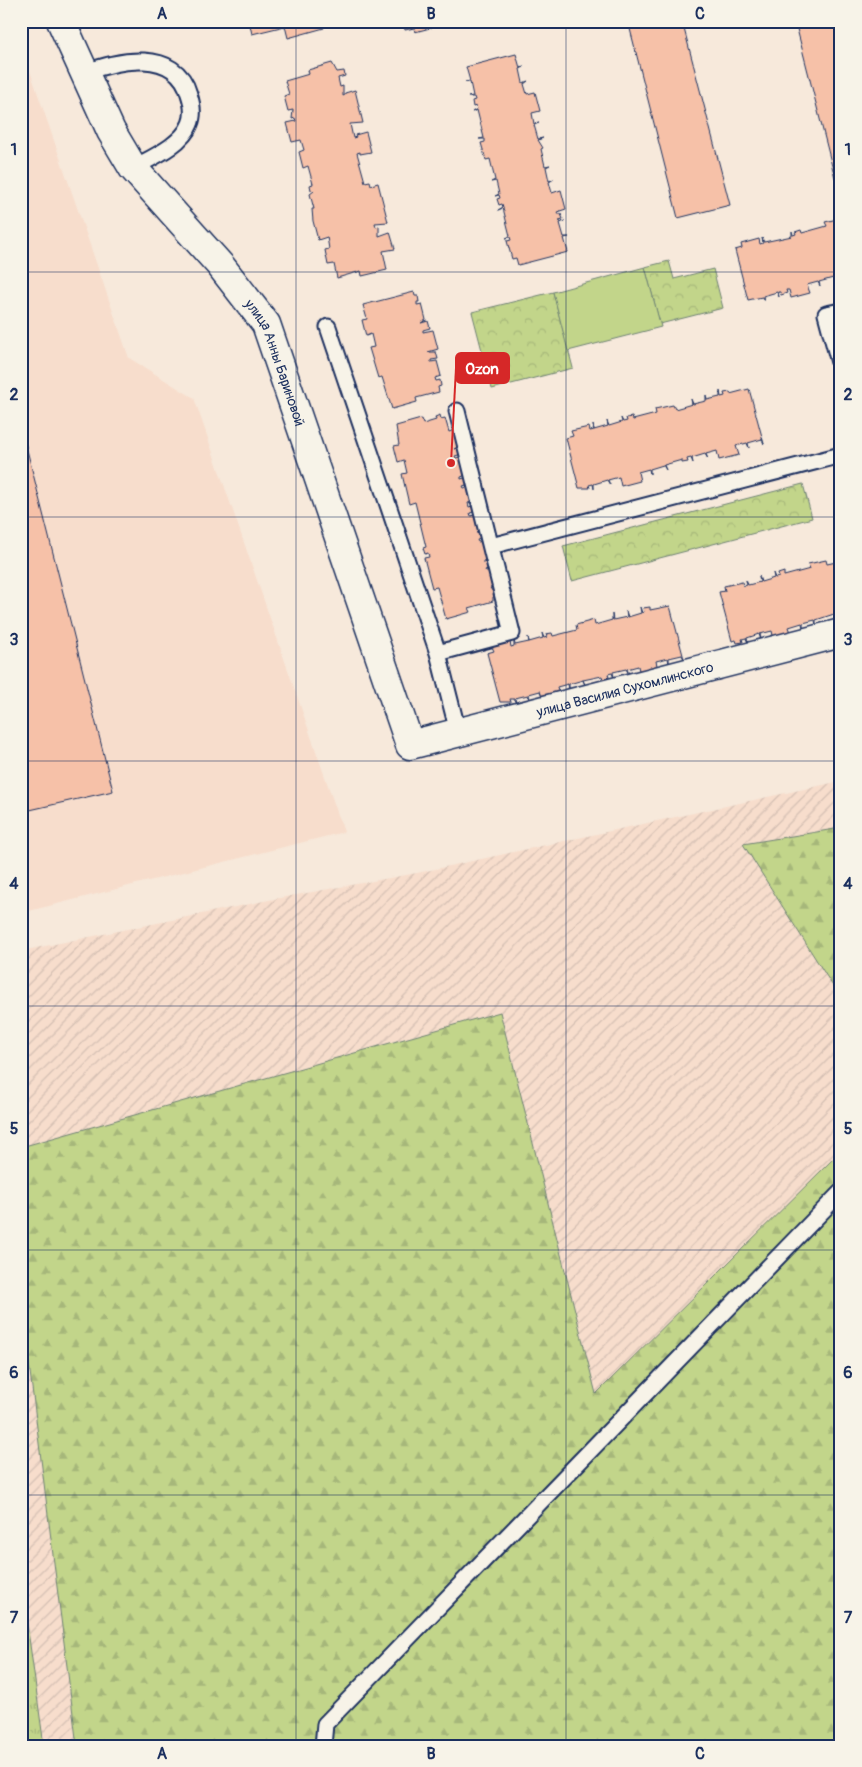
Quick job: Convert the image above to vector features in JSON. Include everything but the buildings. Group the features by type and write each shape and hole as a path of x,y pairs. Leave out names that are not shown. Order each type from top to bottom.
{"street":[{"name":"улица Анны Бариновой","path":"61,21 111,131 133,168 220,264 266,324 410,745"},
{"name":"улица Василия Сухомлинского","path":"410,745 841,633"}],"lane":[{"path":"84,73 126,61 155,61 172,69 182,79 192,107 190,125 180,138 133,168"},
{"path":"841,310 826,314 841,370"},
{"path":"328,327 438,653 458,732"},
{"path":"438,653 512,633 457,411"},
{"path":"490,546 841,455"},
{"path":"323,1746 325,1724 841,1192"}],"shaded area":[{"path":"21,45 129,358 194,398 344,832 21,913"},
{"path":"841,781 841,1746 21,1746 21,951 274,899 417,873"}],"green space":[{"path":"669,261 674,279 713,269 723,308 660,324 645,267"},
{"path":"645,267 661,327 568,351 553,292"},
{"path":"553,292 573,368 492,389 472,312"},
{"path":"803,484 812,518 572,581 563,546"},
{"path":"841,828 841,999 743,844"},
{"path":"500,1012 596,1394 841,1151 841,1746 77,1746 21,1300 21,1147"},
{"path":"21,1580 44,1746 21,1746"}],"place":[{"name":"Ozon","path":"451,463"}]}
